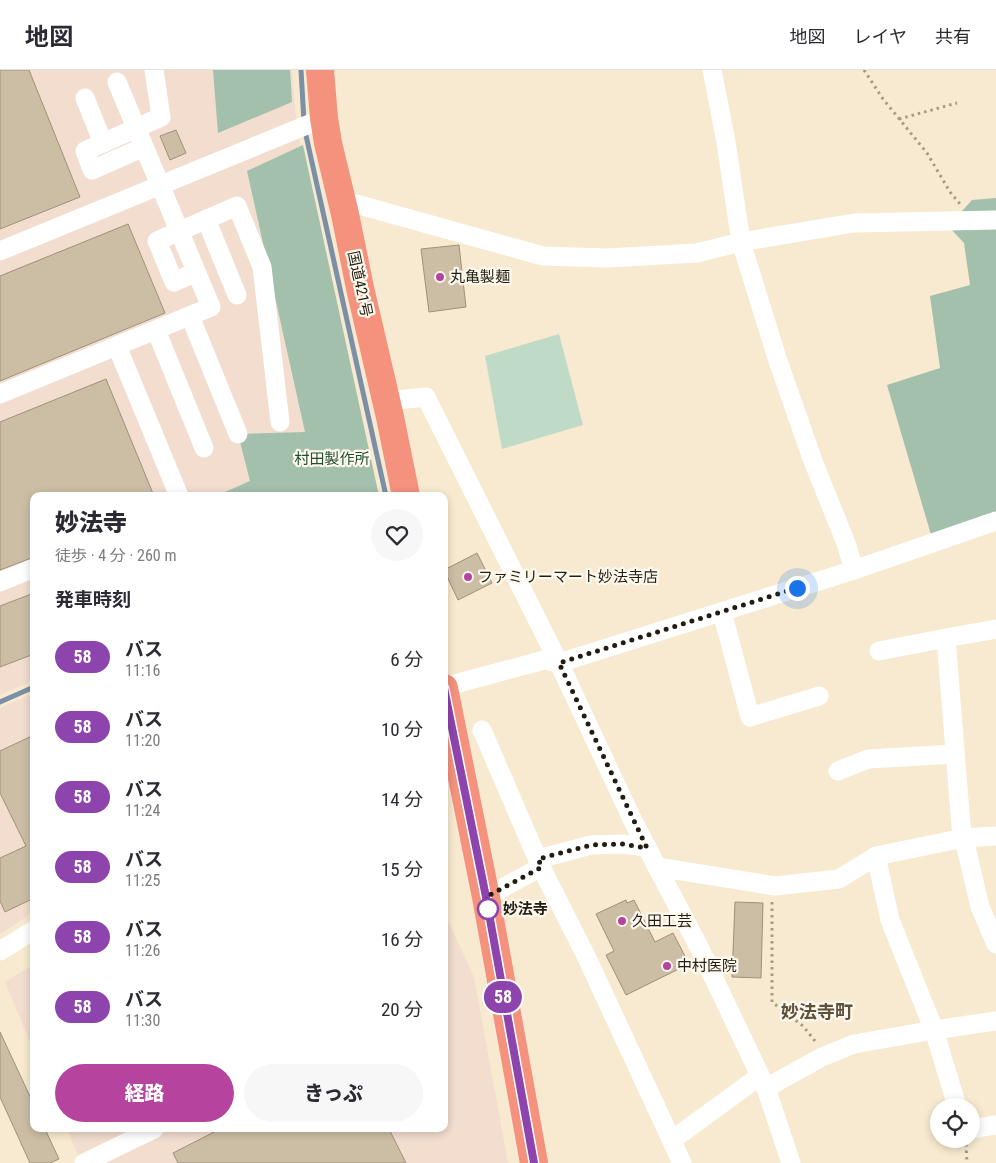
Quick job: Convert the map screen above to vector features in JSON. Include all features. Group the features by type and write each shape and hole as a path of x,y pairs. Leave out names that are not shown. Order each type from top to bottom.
{"highway":[{"name":"国道421号","path":"320,70 328,143 405,492"},
{"path":"448,708 486,897 534,1163"}],"street":[{"path":"144,147 92,170 85,151 161,118 154,70"},
{"path":"712,70 726,142 741,242 778,361 813,461 846,543 854,570"},
{"path":"0,394 211,307 117,82"},
{"path":"85,98 103,143"},
{"path":"0,251 324,118"},
{"path":"345,214 356,204 543,256 607,258 697,254 741,242 854,223 996,220"},
{"path":"179,231 237,206 262,267 280,422"},
{"path":"206,220 237,295"},
{"path":"190,316 238,434"},
{"path":"156,330 204,448"},
{"path":"117,346 177,492"},
{"path":"386,401 426,397 559,663 647,848 698,947 763,1082 792,1163"},
{"path":"448,687 544,660 559,663 854,570 996,521"},
{"path":"0,582 30,570"},
{"path":"722,612 750,718 819,696"},
{"path":"879,651 996,629"},
{"path":"946,638 961,826 980,907 996,944"},
{"path":"482,730 540,863 587,958 675,1155 763,1082 822,1057 854,1044 996,1021"},
{"path":"838,771 868,759 955,754"},
{"path":"657,867 772,886 840,879 876,856 964,838 996,836"},
{"path":"486,897 540,863 591,845 623,844 647,848"},
{"path":"876,856 890,920 934,1030 955,1098"},
{"path":"0,951 30,932"},
{"path":"980,1128 996,1126"},
{"path":"84,1163 148,1132"}],"path":[{"path":"864,70 899,119 927,153 950,192 973,220"},
{"path":"899,119 957,103"},
{"path":"772,886 772,1002 803,1026 818,1044 822,1057"},
{"path":"966,1148 967,1163"}],"shaded area":[{"path":"0,70 292,70 297,129 378,492 30,492 30,682 0,695"},
{"path":"30,695 30,915 0,934 0,708"},
{"path":"448,921 474,977 508,1163 81,1163 68,1132 448,1132"},
{"path":"30,966 30,1041 5,982"}],"green space":[{"path":"213,70 290,70 292,102 218,133"},
{"name":"村田製作所","path":"303,145 378,492 225,492 250,481 238,434 305,432 247,171"},
{"path":"996,198 996,220 954,220 972,200"},
{"path":"996,224 996,517 932,538 887,385 940,368 930,296 970,285 964,243 949,227"},
{"path":"559,334 583,425 502,449 485,356"}],"building":[{"path":"0,70 29,70 80,197 0,229"},
{"path":"176,130 186,153 170,160 160,136"},
{"path":"128,224 165,313 0,381 0,276"},
{"path":"459,245 466,307 429,312 421,249"},
{"path":"106,379 152,492 30,492 30,559 0,570 0,422"},
{"name":"ファミリーマート妙法寺店","path":"477,553 492,583 458,600 448,579 448,568"},
{"path":"30,595 30,656 0,667 0,606"},
{"path":"30,737 30,900 5,912 0,901 0,858 26,846 0,793 0,751"},
{"path":"626,900 627,903 634,900 655,942 673,933 689,964 626,995 606,955 614,951 596,914"},
{"path":"735,902 763,903 761,978 732,977"},
{"path":"0,1032 30,1096 30,1132 46,1132 59,1159 50,1163 30,1163 0,1097"},
{"path":"214,1132 390,1132 406,1163 178,1163 173,1153"}],"waterway":[{"path":"301,70 304,122"},
{"path":"305,131 385,492"},
{"path":"0,702 30,689"}],"bus line":[{"name":"58","path":"448,708 486,897 534,1163"}],"place":[{"name":"丸亀製麺","path":"440,277"},
{"name":"ファミリーマート妙法寺店","path":"468,577"},
{"name":"妙法寺","path":"488,909"},
{"name":"久田工芸","path":"622,921"},
{"name":"中村医院","path":"667,966"}],"district":[{"name":"妙法寺町","path":"817,1011"}],"route":[{"path":"488,909 486,897 542,867 538,859 591,845 623,844 647,848 559,663 797,588"}]}
